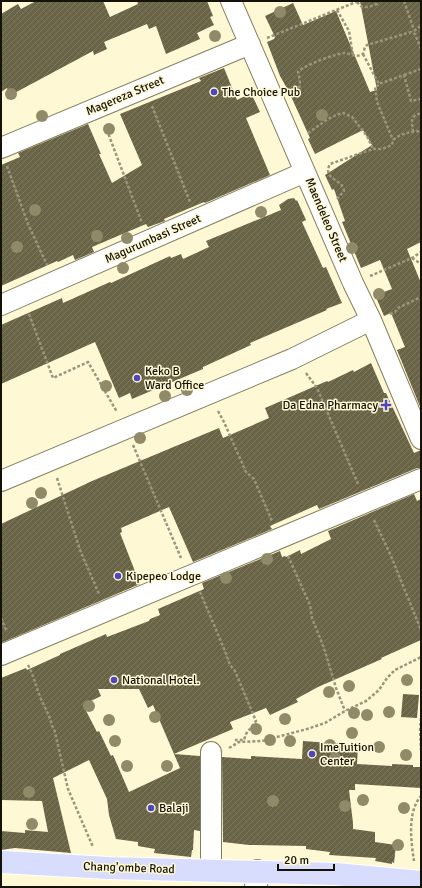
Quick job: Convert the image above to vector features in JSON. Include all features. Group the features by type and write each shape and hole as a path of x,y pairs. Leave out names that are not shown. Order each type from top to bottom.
{"main road":[{"name":"Chang'ombe Road","path":"1,862 210,871 257,879 336,874 419,882"}],"street":[{"name":"Maendeleo Street","path":"231,1 421,439"},
{"name":"Magereza Street","path":"4,156 98,108 250,44"},
{"name":"Magurumbasi Street","path":"1,305 305,172"},
{"path":"1,481 292,359 370,320"},
{"path":"9,652 421,478"},
{"path":"210,871 211,752"}],"path":[{"path":"250,44 356,2 362,7 369,7 377,4 377,1"},
{"path":"404,1 414,34 421,49"},
{"path":"337,10 348,31 353,56"},
{"path":"379,84 363,54 365,47 367,45 413,31 421,26"},
{"path":"271,95 296,94 299,92 300,80 298,72 300,69 321,59 344,53 353,56 360,56 363,54"},
{"path":"321,208 336,200 344,191 340,184 329,174 328,171 330,164 373,149 390,147 392,145 393,140 376,97 375,87 379,84 421,69"},
{"path":"404,75 411,101 421,99"},
{"path":"144,88 197,219"},
{"path":"98,108 149,241"},
{"path":"291,140 311,132 336,114 343,113 352,117 367,136 373,149"},
{"path":"413,132 412,118 421,113"},
{"path":"393,140 401,135 421,131"},
{"path":"4,156 28,224 55,282"},
{"path":"353,283 412,258 421,252"},
{"path":"412,258 421,264"},
{"path":"22,296 53,378 88,362 126,428 189,576 202,595 230,665 235,671 256,721 246,734 244,740 236,740 238,742 224,751 211,752"},
{"path":"370,320 379,320 395,312 398,308 421,297"},
{"path":"292,359 300,365 317,388 365,502 391,556 421,630"},
{"path":"206,395 224,422 246,472 254,479 279,538 297,575 310,605 312,617 345,710"},
{"path":"57,477 80,550 107,610"},
{"path":"9,652 33,673 41,699 54,728 68,788 102,867"},
{"path":"238,742 262,741 325,723 345,710 366,701 379,690 387,678 395,670 421,657"},
{"path":"421,718 421,750"},
{"path":"419,882 411,844 413,816 421,796"}],"building":[{"path":"36,1 103,1 110,17 138,4 137,1 207,1 213,16 210,17 214,25 197,33 200,39 166,54 156,26 149,29 147,24 104,42 107,49 94,55 93,51 9,96 7,88 1,92 1,14 18,4 21,9"},
{"path":"360,1 421,1 421,242 407,249 421,283 421,409 397,350 405,347 391,313 384,316 375,295 392,289 380,260 361,268 342,222 345,221 334,189 332,190 325,175 372,145 363,130 315,154 308,139 310,138 280,76 267,42 275,37 265,16 293,3 303,25 336,11 370,92 377,90"},
{"path":"224,68 237,100 251,93 260,112 246,118 270,175 164,219 165,221 148,227 146,224 92,247 94,252 75,260 73,255 1,286 1,165 20,157 18,153 88,124 112,183 142,165 120,114 201,81 199,78"},
{"path":"294,198 296,201 297,200 306,220 302,222 323,268 326,267 342,303 250,343 251,345 203,367 203,369 132,399 130,393 119,398 95,342 1,384 1,325 62,298 63,303 170,256 171,258 181,254 183,259 209,247 206,241 281,210 279,205 288,199"},
{"path":"371,363 384,393 386,393 414,453 421,450 421,468 417,468 319,509 317,505 270,526 272,529 193,562 169,507 121,528 122,532 120,533 140,584 1,643 1,524 92,481 219,428 223,438 269,418 265,408 353,370 354,372"},
{"path":"414,494 417,501 421,499 421,640 318,687 296,699 298,702 270,715 266,708 230,722 233,729 174,754 200,756 200,831 194,830 193,850 191,857 154,853 155,849 138,846 138,842 116,839 109,815 107,799 89,760 53,778 71,853 15,848 1,850 1,831 25,833 25,830 48,832 42,801 1,800 1,678 26,668 27,670 106,634 107,637 149,621 150,619 160,615 158,609 204,589 202,583 280,551 282,557 286,557 300,550 301,554 331,539 328,531","holes":["98,689 139,689 148,708 153,705 180,768 129,792 113,755 111,756 99,731 97,732 83,705 101,696"]},
{"path":"403,694 419,695 417,718 401,717"},
{"path":"303,741 358,745 357,764 392,766 392,764 421,767 421,788 355,784 355,790 349,790 353,829 375,832 375,842 396,845 394,863 392,862 392,864 375,861 376,858 329,855 330,852 306,849 306,846 249,845 223,842 222,757 251,759 251,756 302,759"}],"place":[{"name":"The Choice Pub","path":"214,92"},
{"name":"Keko B Ward Office","path":"137,378"},
{"name":"Da Edna Pharmacy","path":"386,405"},
{"name":"Kipepeo Lodge","path":"118,576"},
{"name":"National Hotel.","path":"114,680"},
{"name":"ImeTuition Center","path":"312,754"},
{"name":"Balaji","path":"151,808"}]}
